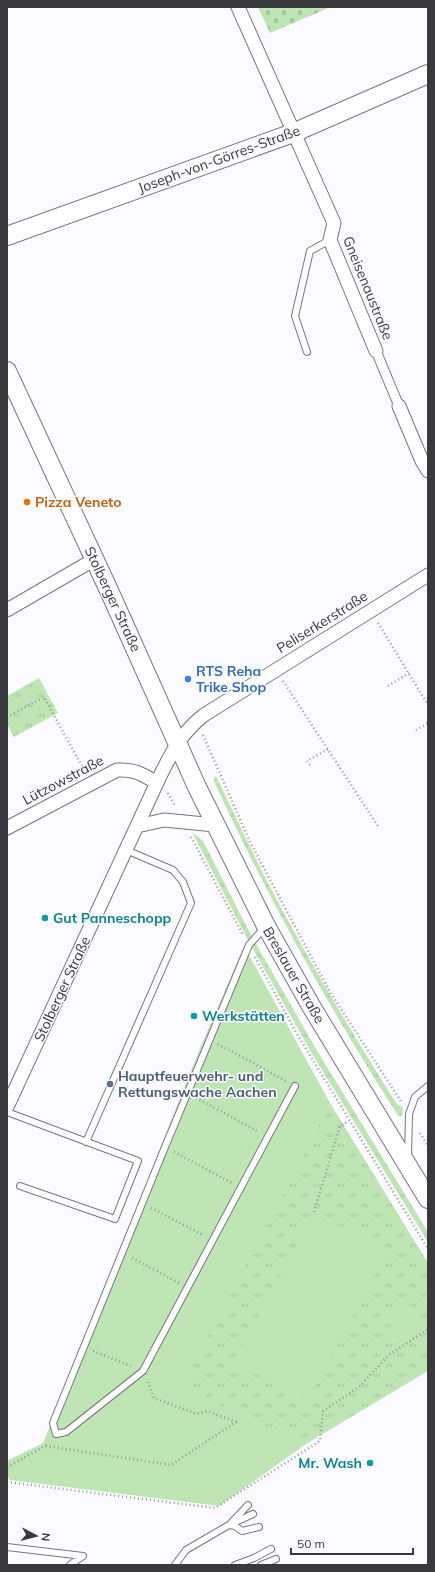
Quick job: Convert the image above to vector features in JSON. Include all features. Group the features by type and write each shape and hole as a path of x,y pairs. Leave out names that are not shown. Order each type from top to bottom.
{"main road":[{"name":"Joseph-von-Görres-Straße","path":"7,236 293,133 428,74"},
{"name":"Stolberger Straße","path":"7,371 95,559 178,742"},
{"name":"Breslauer Straße","path":"178,742 215,825 266,926 311,1006 428,1199"}],"street":[{"name":"Gneisenaustraße","path":"238,7 334,223 330,240 422,461 428,470"},
{"path":"7,610 95,559"},
{"name":"Peliserkerstraße","path":"178,742 196,721 428,575"},
{"name":"Stolberger Straße","path":"7,1107 137,826 178,742"},
{"name":"Lützowstraße","path":"7,828 117,770 129,770 159,780"},
{"path":"137,826 164,820 215,825"}],"lane":[{"path":"307,352 295,316 310,251 330,240"},
{"path":"86,1142 190,903 183,882 173,870 126,850"},
{"path":"266,926 249,945 209,1039 83,1347 54,1423 56,1434 66,1432 143,1371 295,1086"},
{"path":"408,1165 409,1114 415,1097 428,1086"},
{"path":"7,1112 138,1161 115,1219 20,1186"},
{"path":"229,1525 248,1505"},
{"path":"175,1565 186,1550 229,1525 253,1514"},
{"path":"229,1525 235,1526 242,1531 259,1527"},
{"path":"7,1547 83,1556 70,1565"},
{"path":"235,1565 254,1558 270,1549"},
{"path":"261,1565 276,1559"}],"path":[{"path":"370,611 428,705"},
{"path":"276,670 378,826"},
{"path":"388,686 409,673"},
{"path":"7,718 44,698 91,783"},
{"path":"196,721 250,842 330,992 428,1146"},
{"path":"416,730 428,723"},
{"path":"310,764 307,761 328,749"},
{"path":"159,780 297,1034 428,1249"},
{"path":"209,1039 295,1086"},
{"path":"187,1093 268,1137"},
{"path":"314,1212 340,1126 349,1121"},
{"path":"165,1147 241,1188"},
{"path":"142,1203 213,1240"},
{"path":"122,1253 188,1288"},
{"path":"7,1482 215,1508 320,1441 323,1411 359,1386 389,1355 428,1329"},
{"path":"46,1446 171,1465 236,1422 207,1411 197,1414 154,1398 143,1371 83,1347"},
{"path":"7,1467 46,1446 56,1434"}],"green space":[{"path":"258,7 331,7 270,33"},
{"path":"39,678 58,713 14,737 7,724 7,696"},
{"path":"216,776 262,871 292,928 366,1054 397,1104 403,1108 402,1116 397,1114 371,1073 299,950 233,822 213,779"},
{"path":"192,832 203,841 252,937 316,1049 428,1232 428,1242 311,1052 249,942"},
{"path":"244,946 330,1103 181,1388 306,1444 219,1506 10,1480 7,1476 7,1461 43,1443 200,1048"},
{"path":"330,1103 428,1263 428,1371 306,1444 180,1388"},
{"path":"314,1212 388,1250 308,1399 234,1362"},
{"path":"407,1301 424,1326 402,1341 385,1316"}],"place":[{"name":"Pizza Veneto","path":"27,502"},
{"name":"RTS Reha Trike Shop","path":"188,679"},
{"name":"Gut Panneschopp","path":"45,918"},
{"name":"Werkstätten","path":"194,1016"},
{"name":"Hauptfeuerwehr- und Rettungswache Aachen","path":"110,1084"},
{"name":"Mr. Wash","path":"370,1463"}]}
